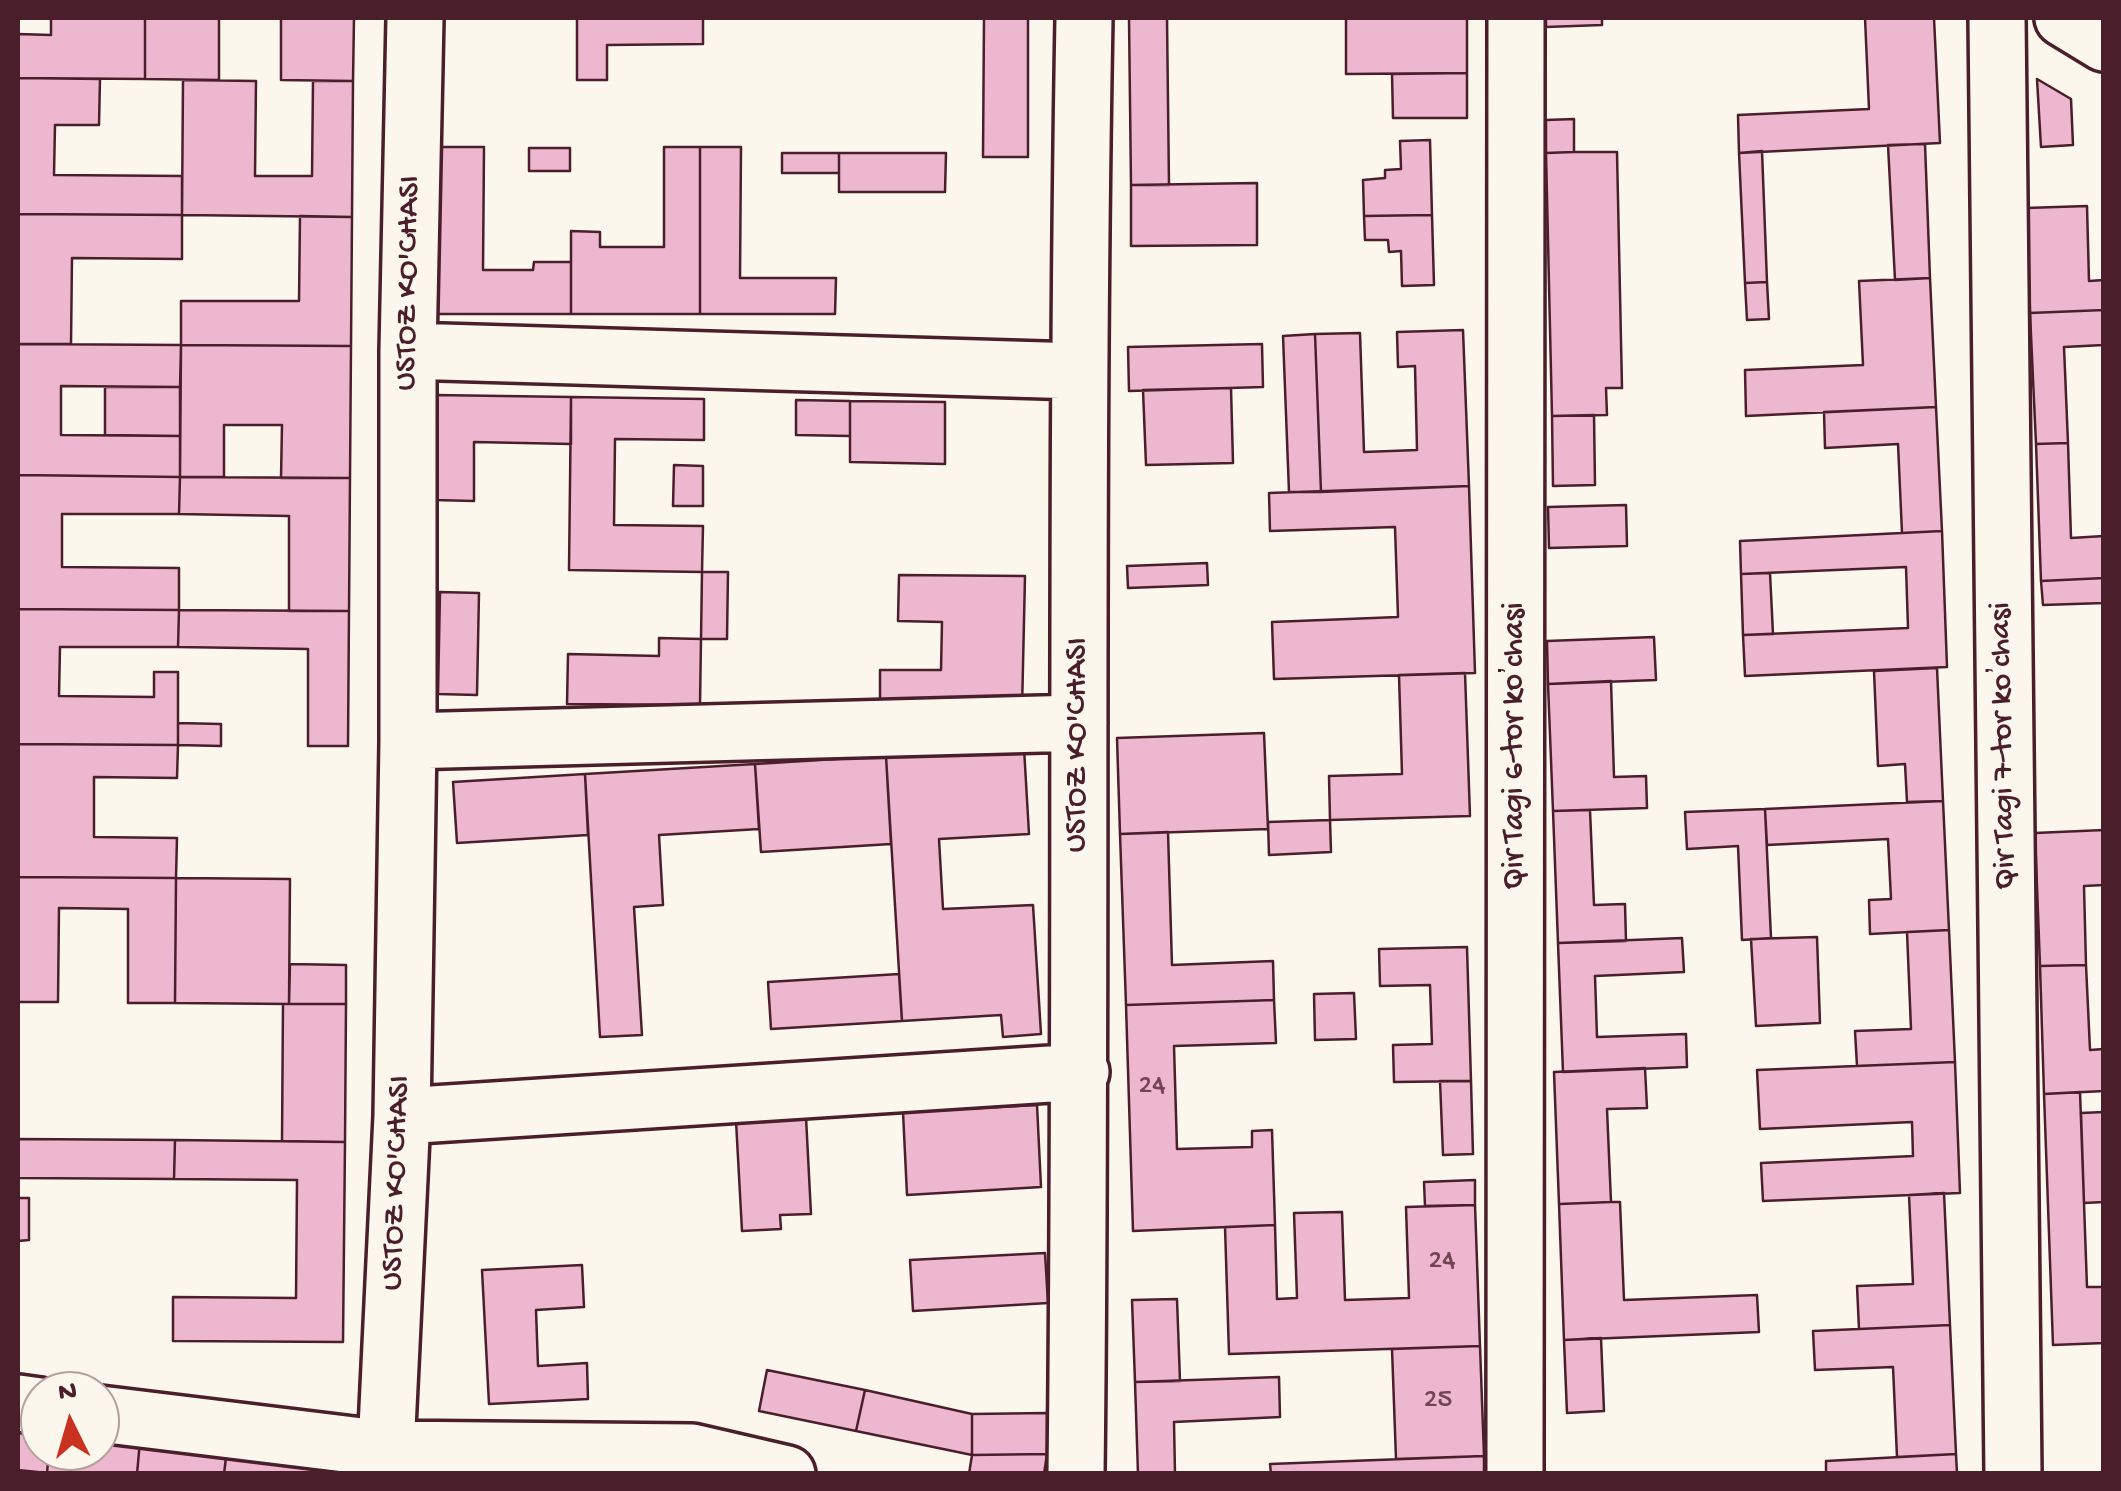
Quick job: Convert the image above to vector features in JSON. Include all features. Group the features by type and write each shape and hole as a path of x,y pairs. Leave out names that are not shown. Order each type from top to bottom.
{"street":[{"name":"USTOZ KO'CHASI","path":"386,1448 402,1116 408,741 408,351 415,18"},
{"name":"USTOZ KO'CHASI","path":"1076,1474 1081,1072 1078,370 1084,18"},
{"name":"Qir Tagi 6-tor koʼchasi","path":"1516,18 1516,1474"},
{"name":"Qir Tagi 7-tor koʼchasi","path":"1998,18 2013,1474"},
{"path":"2064,18 2104,42"},
{"path":"408,351 1078,370"},
{"path":"408,741 1079,723"},
{"path":"402,1116 1081,1072"},
{"path":"120,1416 386,1448 692,1452 788,1474"}],"building":[{"path":"51,18 145,18 145,79 18,78 18,34 51,35"},
{"path":"145,18 219,18 219,80 145,79"},
{"path":"281,18 354,18 353,81 281,80"},
{"path":"577,18 703,18 703,44 607,45 607,80 577,80"},
{"path":"984,18 1028,18 1028,157 983,157"},
{"path":"1129,18 1167,18 1169,185 1131,185"},
{"path":"1346,18 1467,18 1467,73 1346,74"},
{"path":"1546,18 1602,18 1602,25 1546,27"},
{"path":"1865,18 1934,18 1940,143 1739,153 1738,115 1869,109"},
{"path":"1467,73 1467,118 1393,118 1392,74"},
{"path":"18,78 100,79 99,125 55,125 54,175 182,176 182,215 18,214"},
{"path":"2037,79 2071,99 2073,145 2041,147"},
{"path":"183,80 256,81 255,176 312,176 313,81 353,81 352,217 182,215"},
{"path":"1574,119 1574,152 1546,153 1546,120"},
{"path":"1430,140 1432,215 1364,216 1363,180 1385,178 1385,170 1401,169 1400,141"},
{"path":"1925,144 1930,278 1895,280 1888,145"},
{"path":"437,147 484,147 483,270 533,270 534,262 571,262 571,314 437,314"},
{"path":"664,147 700,147 700,314 571,314 571,231 600,232 600,247 664,247"},
{"path":"700,147 741,147 740,278 836,278 835,314 700,314"},
{"path":"529,148 570,148 570,171 529,171"},
{"path":"1762,151 1767,282 1745,283 1739,153"},
{"path":"1617,152 1622,388 1606,388 1607,415 1552,416 1546,153"},
{"path":"782,153 839,153 839,173 782,173"},
{"path":"839,153 946,153 945,192 839,192"},
{"path":"1257,183 1257,245 1131,246 1131,185"},
{"path":"2087,206 2089,281 2104,280 2104,310 2030,313 2026,208"},
{"path":"18,214 182,215 182,259 72,258 71,344 18,344"},
{"path":"1432,215 1434,285 1402,286 1401,251 1389,252 1388,240 1365,240 1364,216"},
{"path":"300,216 352,217 351,346 181,345 181,301 299,301"},
{"path":"1930,278 1936,407 1746,416 1745,370 1863,365 1859,281"},
{"path":"1767,282 1769,319 1747,320 1745,283"},
{"path":"2104,310 2104,345 2064,347 2068,443 2036,444 2030,313"},
{"path":"1463,330 1469,486 1321,492 1315,334 1360,333 1364,452 1417,450 1415,366 1398,367 1397,332"},
{"path":"1315,334 1321,492 1289,492 1283,336"},
{"path":"18,344 181,345 180,387 61,386 61,435 180,436 180,477 18,475"},
{"path":"1262,344 1263,387 1129,391 1128,347"},
{"path":"181,345 351,346 350,478 281,478 282,425 224,425 224,477 180,477"},
{"path":"105,387 180,387 180,436 105,435"},
{"path":"1231,388 1233,463 1146,465 1143,390"},
{"path":"435,395 571,397 571,444 474,442 474,501 434,500"},
{"path":"571,397 704,399 704,440 615,439 614,525 703,526 702,572 569,570"},
{"path":"796,400 850,401 850,436 796,435"},
{"path":"850,401 945,402 945,464 850,462"},
{"path":"1936,407 1942,531 1902,533 1898,444 1825,448 1824,412"},
{"path":"1594,415 1595,485 1553,486 1552,416"},
{"path":"2068,443 2071,538 2104,536 2104,578 2041,581 2036,444"},
{"path":"674,465 703,466 703,506 673,506"},
{"path":"18,475 180,477 179,514 62,514 62,567 179,568 179,610 18,609"},
{"path":"180,477 350,478 349,611 289,611 289,516 179,514"},
{"path":"1469,486 1475,673 1274,679 1272,622 1398,617 1395,527 1270,531 1269,493"},
{"path":"1626,505 1627,546 1549,548 1548,507"},
{"path":"1942,531 1947,667 1745,676 1743,635 1908,628 1906,567 1741,574 1740,541"},
{"path":"1207,563 1208,585 1128,588 1127,566"},
{"path":"702,572 728,572 727,639 701,639"},
{"path":"1770,573 1773,634 1743,635 1741,574"},
{"path":"899,575 1025,576 1022,710 880,708 880,670 941,670 942,622 898,621"},
{"path":"2104,578 2104,603 2043,605 2041,581"},
{"path":"440,592 479,593 477,695 438,694"},
{"path":"18,609 179,610 178,647 60,647 59,696 154,697 154,672 178,672 178,745 18,744"},
{"path":"179,610 349,611 348,746 308,746 308,649 178,647"},
{"path":"1654,637 1656,680 1548,684 1547,641"},
{"path":"659,638 701,639 700,705 567,704 568,654 659,656"},
{"path":"1937,668 1943,801 1907,802 1905,764 1878,766 1874,671"},
{"path":"1465,673 1470,816 1330,820 1329,776 1402,774 1399,675"},
{"path":"1611,681 1614,777 1646,776 1647,808 1553,811 1548,684"},
{"path":"178,723 221,724 221,746 178,745"},
{"path":"1264,733 1268,829 1120,834 1117,738"},
{"path":"18,744 178,745 177,778 94,777 94,837 177,838 176,878 18,877"},
{"path":"1024,748 1029,834 939,839 943,909 1033,905 1041,1034 1003,1037 1001,1015 902,1021 886,756"},
{"path":"886,756 891,844 761,852 755,764"},
{"path":"755,764 759,829 659,835 663,905 634,907 642,1035 600,1037 585,774"},
{"path":"585,774 588,835 457,843 453,782"},
{"path":"1943,801 1949,930 1870,934 1869,900 1891,899 1888,839 1767,845 1765,809"},
{"path":"1765,809 1771,938 1742,940 1738,846 1687,849 1685,812"},
{"path":"1590,810 1594,905 1625,904 1626,941 1558,943 1553,811"},
{"path":"1330,820 1331,852 1269,855 1268,822"},
{"path":"2104,830 2104,885 2084,886 2086,965 2040,966 2035,833"},
{"path":"1168,832 1172,965 1273,961 1274,1000 1126,1005 1120,834"},
{"path":"18,877 176,878 175,1003 128,1003 128,909 59,908 58,1002 18,1002"},
{"path":"176,878 290,879 289,1004 175,1003"},
{"path":"1949,930 1955,1062 1857,1066 1855,1031 1911,1029 1907,932"},
{"path":"1817,937 1820,1023 1756,1026 1751,939"},
{"path":"1682,938 1684,972 1595,976 1597,1037 1686,1034 1687,1067 1563,1072 1558,943"},
{"path":"1467,947 1471,1081 1394,1082 1393,1045 1432,1044 1430,985 1380,986 1379,949"},
{"path":"290,964 346,965 346,1004 289,1004"},
{"path":"2086,965 2090,1050 2104,1049 2104,1091 2044,1094 2040,966"},
{"path":"899,974 902,1021 771,1029 768,982"},
{"path":"1354,993 1356,1039 1315,1040 1314,994"},
{"path":"1274,1000 1276,1043 1174,1046 1177,1149 1252,1147 1252,1131 1272,1130 1275,1225 1133,1231 1126,1005"},
{"path":"283,1004 346,1004 345,1142 282,1141"},
{"path":"1955,1062 1960,1193 1763,1201 1761,1163 1913,1156 1912,1122 1760,1129 1757,1070"},
{"path":"1645,1068 1647,1108 1607,1109 1611,1202 1559,1204 1554,1072"},
{"path":"1440,1081 1471,1081 1473,1154 1443,1155"},
{"path":"2080,1092 2087,1287 2104,1287 2104,1343 2053,1345 2044,1094"},
{"path":"1037,1105 1041,1187 907,1195 903,1112"},
{"path":"2104,1112 2104,1202 2084,1203 2081,1113"},
{"path":"806,1117 811,1214 780,1215 781,1229 742,1231 736,1121"},
{"path":"18,1139 175,1140 174,1179 18,1178"},
{"path":"175,1140 345,1142 343,1342 173,1341 173,1297 296,1298 297,1180 174,1179"},
{"path":"1475,1180 1475,1205 1425,1206 1424,1182"},
{"path":"1944,1193 1950,1325 1859,1329 1857,1286 1913,1284 1909,1195"},
{"path":"18,1198 29,1198 29,1240 18,1241"},
{"path":"1620,1202 1624,1300 1757,1295 1759,1332 1564,1340 1559,1204"},
{"path":"1475,1205 1480,1346 1229,1354 1225,1227 1275,1225 1277,1299 1297,1298 1294,1213 1342,1212 1345,1300 1409,1298 1406,1207"},
{"path":"1045,1253 1048,1303 913,1311 910,1260"},
{"path":"582,1265 584,1307 536,1310 538,1366 587,1363 588,1399 489,1404 482,1270"},
{"path":"1177,1299 1180,1381 1135,1382 1132,1300"},
{"path":"1950,1325 1956,1454 1897,1457 1893,1367 1815,1370 1813,1331"},
{"path":"1601,1338 1604,1411 1567,1413 1564,1340"},
{"path":"1480,1346 1484,1456 1396,1459 1392,1349"},
{"path":"767,1370 865,1390 856,1431 759,1411"},
{"path":"1279,1377 1280,1417 1174,1422 1175,1474 1138,1474 1135,1382"},
{"path":"865,1390 972,1414 972,1455 856,1431"},
{"path":"1047,1413 1047,1454 972,1455 972,1414"},
{"path":"18,1428 20,1470 18,1470"},
{"path":"120,1439 140,1441 137,1474 47,1473 120,1471"},
{"path":"140,1441 227,1449 224,1474 137,1474"},
{"path":"227,1449 341,1461 340,1474 224,1474"},
{"path":"1047,1454 1044,1474 969,1474 972,1455"},
{"path":"1956,1454 1957,1474 1826,1474 1826,1461"},
{"path":"1484,1456 1484,1474 1271,1474 1270,1464"}]}
